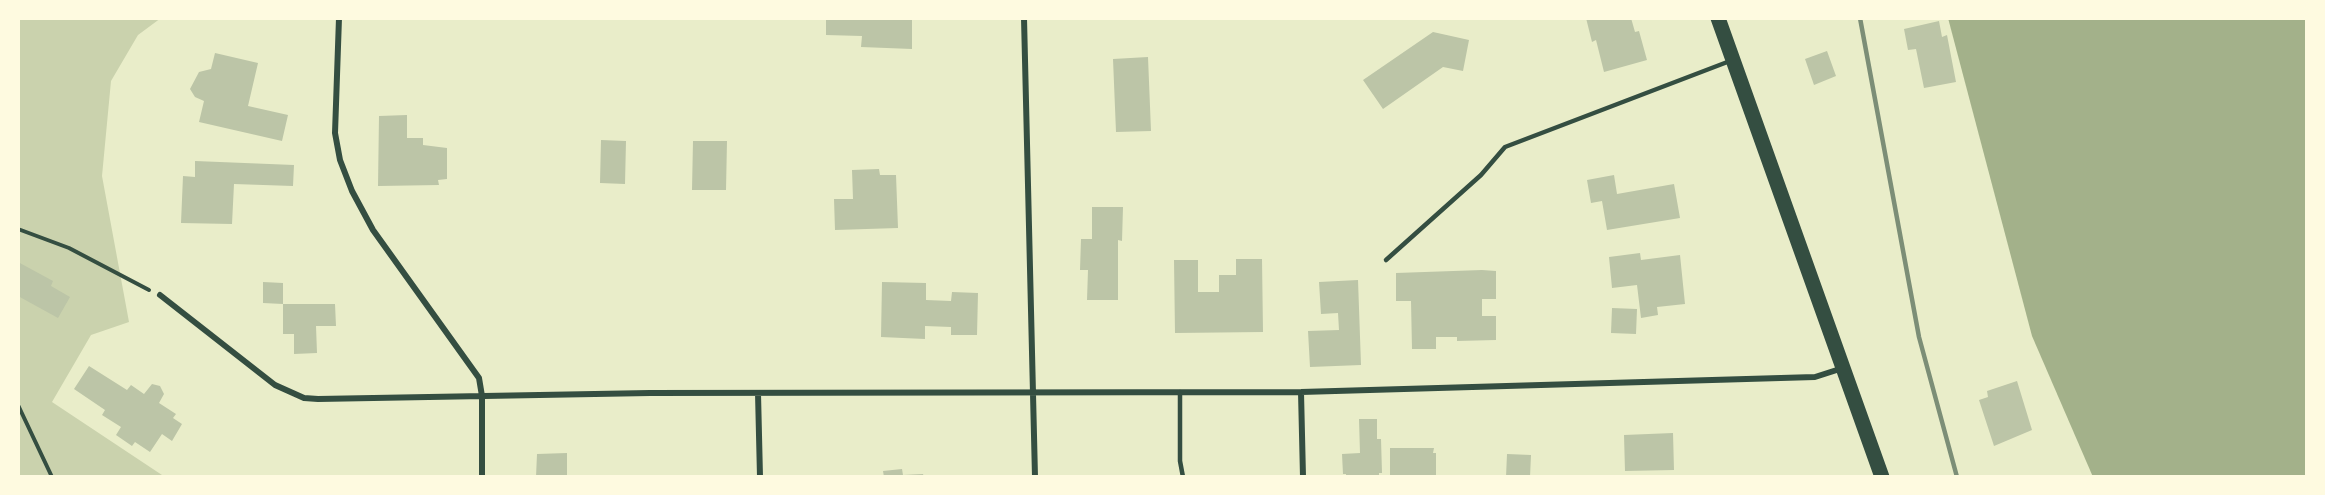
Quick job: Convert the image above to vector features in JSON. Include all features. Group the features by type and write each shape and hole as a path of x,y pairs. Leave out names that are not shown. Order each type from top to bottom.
{"main road":[{"path":"1718,18 1882,477"}],"street":[{"path":"339,18 335,133 346,175 373,230 473,366 479,378 482,396 483,477"},
{"path":"1024,18 1035,477"},
{"path":"160,295 275,385 304,398 758,393 1301,392 1815,377 1843,368"},
{"path":"1301,392 1303,477"},
{"path":"758,393 760,477"}],"lane":[{"path":"1386,260 1481,175 1505,147 1732,60"},
{"path":"1180,392 1180,461 1183,477"}],"path":[{"path":"18,229 69,248 160,295"},
{"path":"18,405 52,477"}],"shaded area":[{"path":"18,18 161,18 138,35 111,81 102,176 129,322 91,335 52,402 165,477 18,477"},
{"path":"1948,18 2307,18 2307,477 2093,477 2032,336"}],"building":[{"path":"826,18 912,18 912,49 861,47 862,36 826,35"},
{"path":"1586,18 1631,18 1635,32 1639,31 1647,60 1604,72 1596,40 1592,42"},
{"path":"1939,21 1942,37 1947,35 1956,82 1924,88 1916,49 1908,50 1904,29"},
{"path":"1433,32 1469,40 1463,71 1443,67 1383,109 1363,80"},
{"path":"1827,51 1836,76 1814,85 1805,59"},
{"path":"215,53 258,63 248,106 288,115 282,141 199,122 204,101 195,97 190,89 199,72 211,69"},
{"path":"1148,57 1151,131 1116,132 1113,59"},
{"path":"407,115 407,138 423,138 423,145 447,148 447,179 438,180 439,185 378,186 379,116"},
{"path":"601,140 626,141 625,184 600,183"},
{"path":"693,141 727,141 726,190 692,190"},
{"path":"195,161 294,165 293,186 234,184 232,224 181,223 183,176 195,177"},
{"path":"879,169 880,175 896,175 898,228 835,230 834,199 853,199 852,170"},
{"path":"1614,175 1617,194 1674,184 1680,218 1607,230 1602,201 1591,203 1587,180"},
{"path":"1092,207 1123,207 1122,241 1118,240 1118,300 1087,300 1088,270 1080,270 1081,239 1092,239"},
{"path":"1640,253 1641,260 1680,255 1685,304 1657,307 1658,315 1641,318 1637,285 1612,288 1609,257"},
{"path":"1236,259 1262,259 1263,332 1175,333 1174,260 1198,260 1198,292 1219,292 1219,275 1236,275"},
{"path":"18,262 53,281 51,286 70,297 58,318 18,296"},
{"path":"1496,271 1496,299 1482,299 1482,316 1496,316 1496,340 1457,341 1457,337 1436,337 1436,349 1412,349 1411,301 1396,301 1396,273"},
{"path":"1358,280 1361,365 1310,367 1308,331 1339,330 1338,313 1321,314 1319,282"},
{"path":"263,282 283,283 283,304 263,303"},
{"path":"882,282 926,283 926,300 951,301 952,292 978,293 977,335 951,335 951,327 925,326 925,339 881,337"},
{"path":"283,304 335,304 336,326 316,326 317,353 294,354 294,334 283,334"},
{"path":"1612,308 1637,309 1636,334 1611,333"},
{"path":"89,366 127,390 131,385 144,394 152,384 160,386 164,394 159,403 176,414 173,418 182,424 172,441 162,434 150,452 135,442 132,446 116,435 121,427 102,415 105,410 74,389"},
{"path":"2017,381 2032,430 1994,446 1979,400 1988,397 1987,391"},
{"path":"1359,419 1377,419 1377,439 1381,439 1382,473 1379,473 1379,477 1346,477 1346,474 1343,474 1342,454 1360,453"},
{"path":"1673,433 1674,470 1625,471 1624,435"},
{"path":"1390,448 1434,448 1436,477 1390,477"},
{"path":"567,453 567,477 536,477 537,454"},
{"path":"1507,454 1531,455 1530,477 1506,477"},
{"path":"902,469 903,475 923,474 924,477 884,477 883,471"}],"railway":[{"path":"1860,18 1919,337 1957,477"}]}
